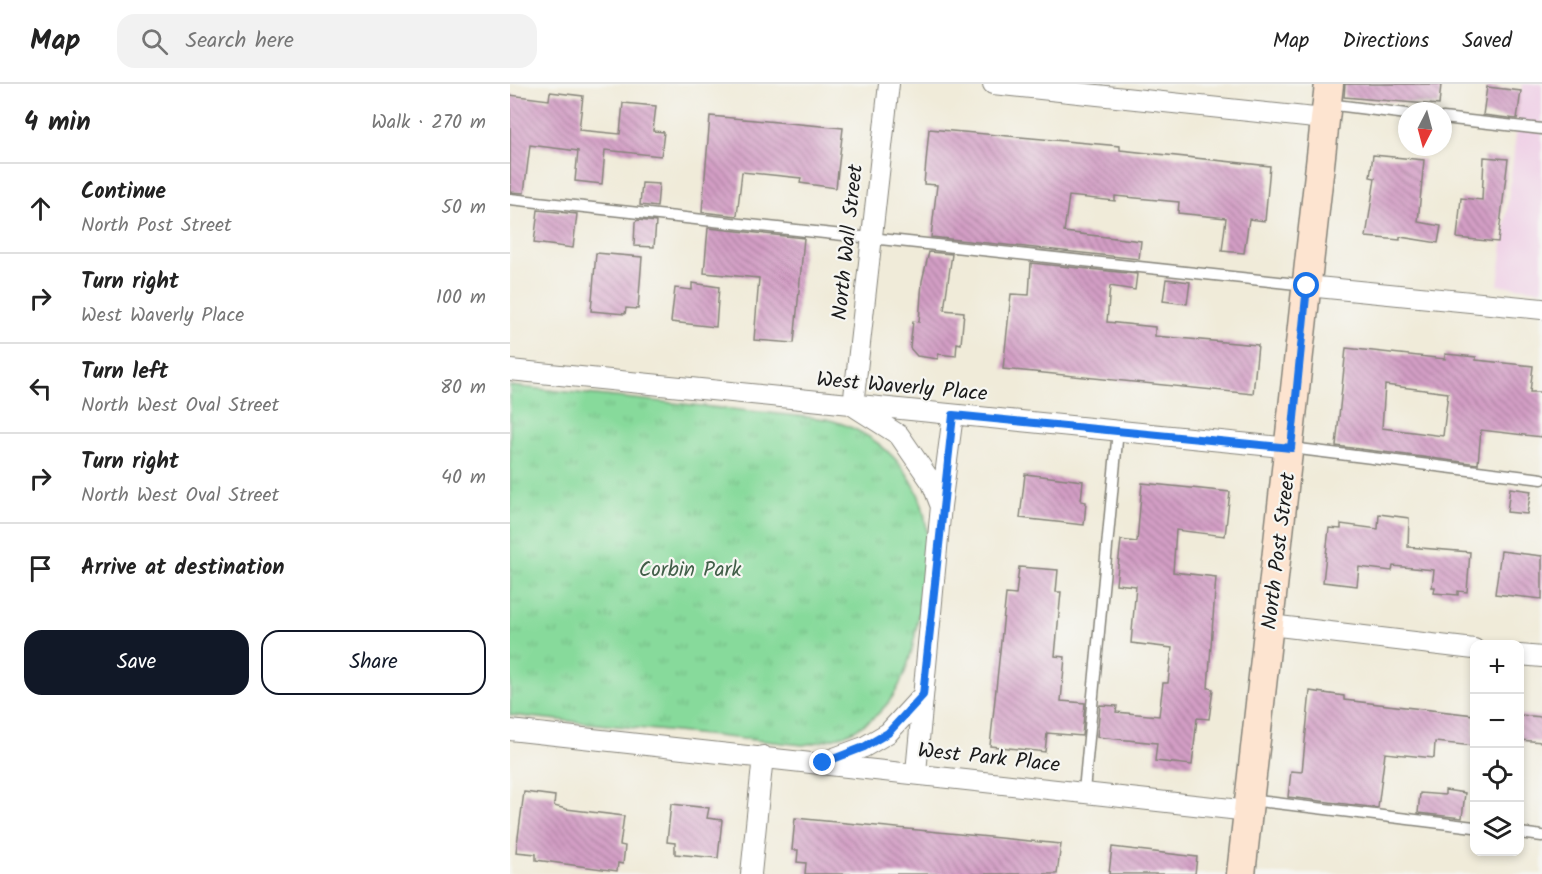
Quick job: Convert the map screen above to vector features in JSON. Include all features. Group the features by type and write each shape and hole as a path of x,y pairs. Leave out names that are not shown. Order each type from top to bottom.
{"street":[{"name":"North Wall Street","path":"853,406 889,84"},
{"path":"993,84 1327,102"},
{"name":"North Post Street","path":"1241,874 1291,448 1327,102"},
{"path":"1307,286 1542,309"},
{"name":"West Waverly Place","path":"510,370 1291,448"},
{"path":"853,406 899,435 932,483 941,506"},
{"path":"916,772 941,506 953,415"},
{"path":"1270,625 1470,649"},
{"path":"1524,655 1542,657"},
{"path":"823,763 864,747 888,733 923,695"},
{"name":"West Park Place","path":"510,730 1084,791 1249,805"},
{"path":"751,874 763,756"}],"lane":[{"path":"1327,102 1398,113"},
{"path":"1452,119 1542,129"},
{"path":"510,199 872,236 1307,286"},
{"path":"1084,791 1118,430"},
{"path":"1291,448 1542,479"},
{"path":"1249,805 1470,827"},
{"path":"1524,834 1542,836"}],"shaded area":[{"path":"1522,84 1542,84 1542,290 1498,285"}],"green space":[{"name":"Corbin Park","path":"510,386 826,419 862,433 892,456 915,487 922,505 927,542 912,650 894,695 879,713 859,727 834,738 803,745 510,715"}],"building":[{"path":"1345,84 1441,84 1439,102 1403,102 1344,97"},
{"path":"1487,87 1521,91 1517,119 1483,115"},
{"path":"550,92 583,96 579,130 620,134 623,103 656,106 653,131 664,132 661,156 605,150 602,184 575,181 578,151 530,145 524,193 510,192 510,95 549,100"},
{"path":"710,116 843,128 836,188 800,183 801,178 742,172 737,216 702,212"},
{"path":"929,129 1120,146 1120,150 1270,166 1265,221 1249,219 1244,253 1222,251 1226,218 1178,213 1179,202 1115,196 1115,201 1069,196 1064,232 1141,241 1139,259 931,237 937,185 924,184"},
{"path":"1373,155 1424,160 1418,222 1441,226 1438,243 1400,237 1400,240 1366,237 1375,178 1370,177"},
{"path":"1484,157 1508,159 1498,242 1457,238 1461,198 1482,200"},
{"path":"642,183 659,184 657,207 640,205"},
{"path":"538,210 577,214 573,248 534,243"},
{"path":"638,220 656,222 654,247 634,246 635,222"},
{"path":"708,228 804,238 794,343 754,340 759,278 704,273"},
{"path":"929,252 952,254 944,310 964,312 961,344 957,343 956,356 938,354 938,359 917,356 910,348 913,321 919,322 922,281"},
{"path":"596,253 642,257 638,309 626,308 625,314 591,311"},
{"path":"1031,263 1137,274 1135,290 1110,286 1107,322 1155,327 1155,336 1258,345 1253,394 1003,369 1011,294 1029,295"},
{"path":"1166,279 1190,282 1187,304 1163,301"},
{"path":"692,283 719,287 716,327 671,322 675,288 692,290"},
{"path":"1346,348 1445,359 1445,354 1533,366 1530,392 1542,392 1542,437 1481,430 1478,464 1336,446","holes":["1385,385 1448,393 1443,436 1382,428"]},
{"path":"1025,474 1083,481 1081,501 1086,502 1084,525 1020,518"},
{"path":"1142,483 1230,492 1225,536 1176,530 1173,572 1216,577 1208,688 1213,689 1209,719 1197,718 1192,765 1155,761 1157,743 1097,737 1100,705 1117,706 1116,712 1159,716 1163,683 1168,683 1172,648 1131,643 1136,586 1116,584 1121,540 1137,542"},
{"path":"1510,488 1531,491 1527,514 1507,512"},
{"path":"1379,514 1409,518 1408,547 1470,552 1467,592 1458,591 1458,595 1434,593 1435,587 1432,587 1434,570 1393,566 1392,571 1359,567 1357,586 1323,582 1329,528 1341,529 1341,524 1378,529"},
{"path":"1501,551 1542,556 1542,599 1495,594"},
{"path":"1019,567 1058,570 1056,592 1061,592 1055,656 1065,657 1061,701 1085,703 1082,736 1047,733 1045,752 990,746 1006,594 1016,595"},
{"path":"1310,691 1344,696 1344,700 1470,715 1470,746 1435,742 1434,758 1385,753 1378,808 1288,797 1291,771 1302,772"},
{"path":"1524,715 1542,717 1542,742 1524,740"},
{"path":"1445,790 1465,793 1462,818 1418,813 1420,793 1445,795"},
{"path":"524,792 555,796 554,806 566,809 624,816 620,845 625,846 623,864 618,863 617,871 536,860 536,854 516,852"},
{"path":"671,804 709,808 707,818 722,820 718,858 675,854 675,843 667,842"},
{"path":"795,818 1061,844 1057,874 805,874 806,863 797,862 798,850 792,850"},
{"path":"1112,847 1197,857 1195,874 1109,874"}],"route":[{"path":"823,763 864,747 888,733 923,695 941,506 953,415 1291,448 1307,286"}]}
